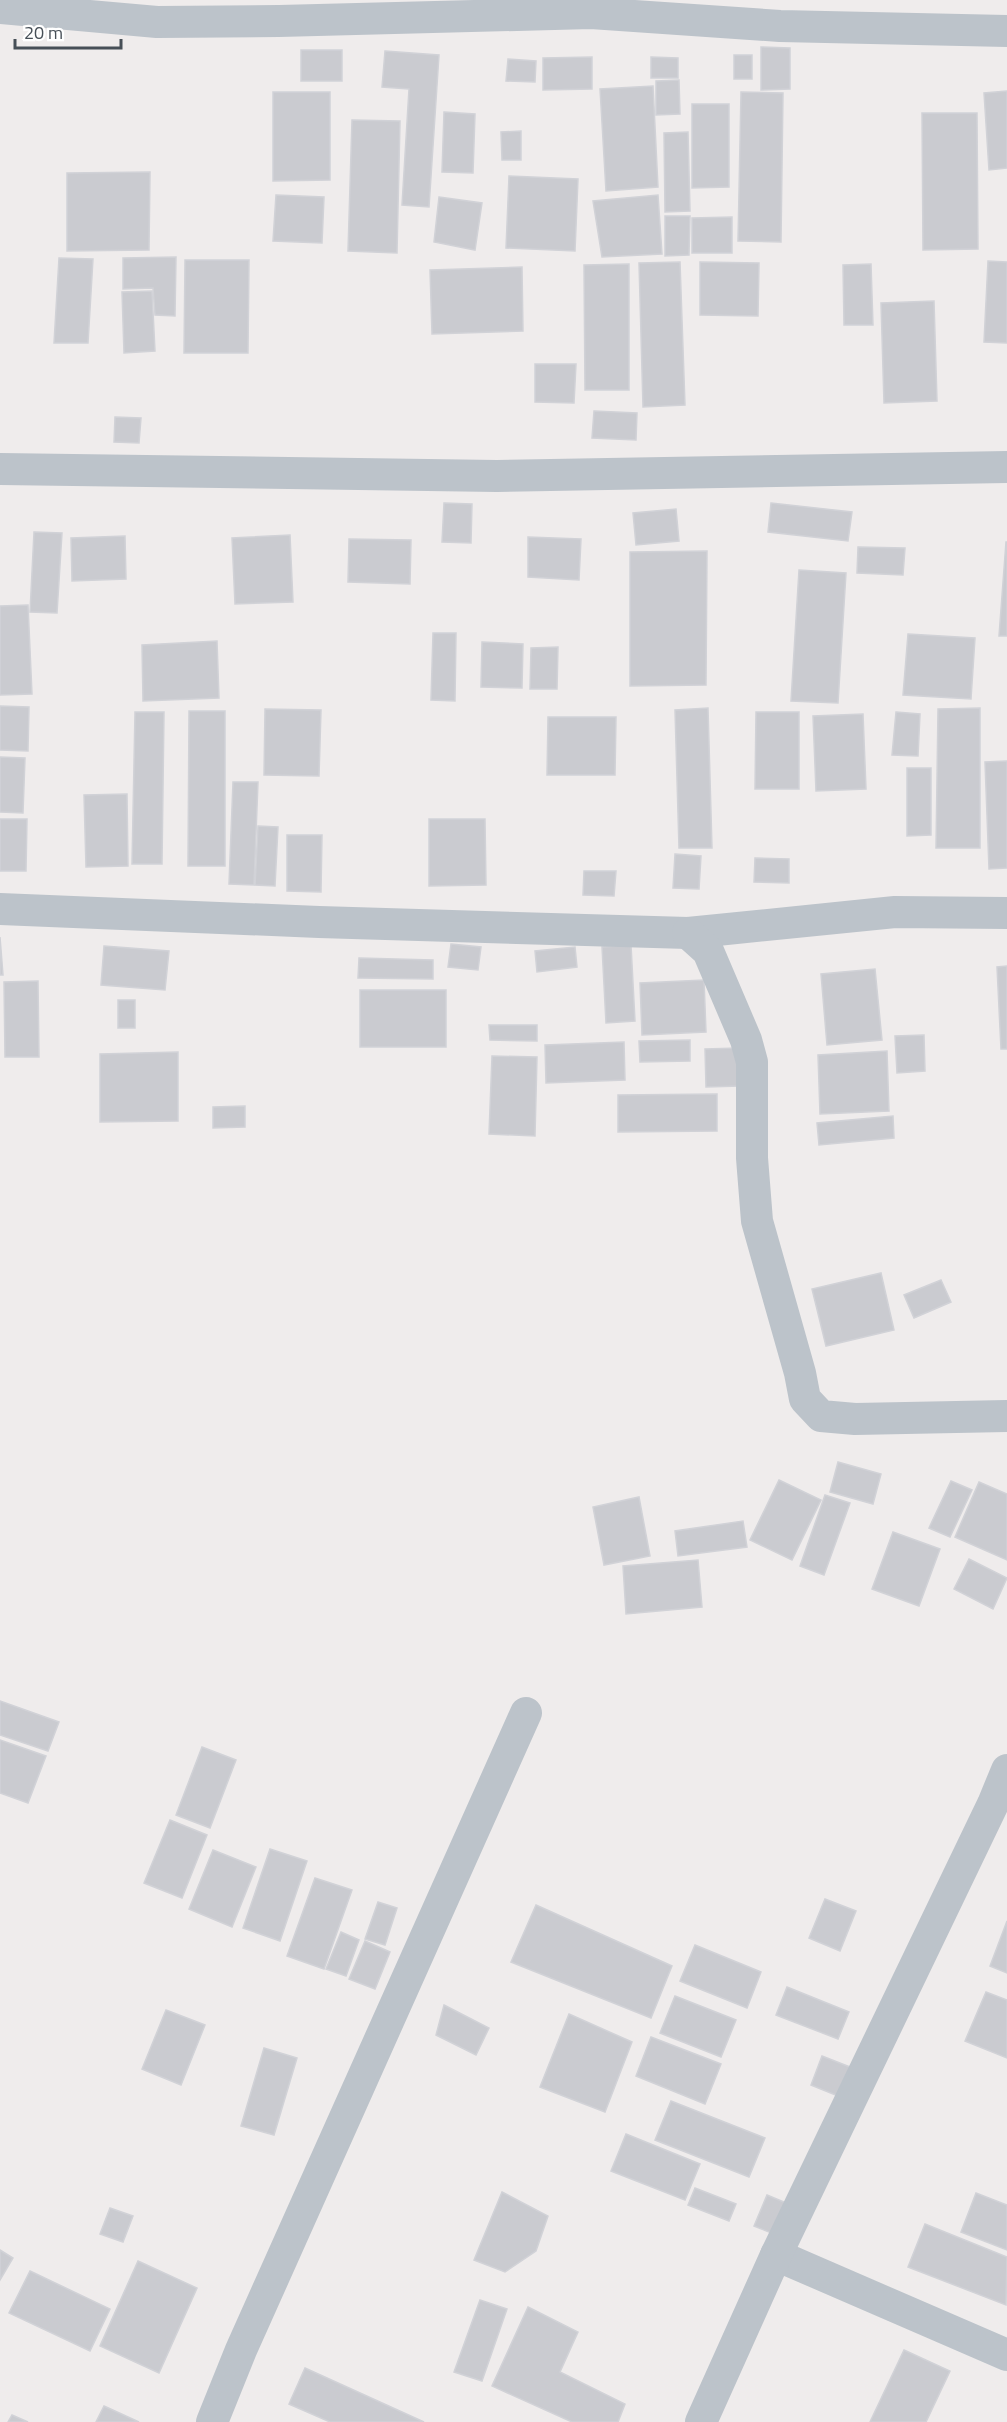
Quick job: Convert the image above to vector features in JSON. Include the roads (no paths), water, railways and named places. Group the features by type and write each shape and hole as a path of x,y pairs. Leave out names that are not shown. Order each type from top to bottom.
{"street":[{"path":"0,8 157,22 591,13 780,26 1007,31"},
{"path":"0,469 497,476 1007,467"},
{"path":"0,909 319,922 688,933 896,912 1007,913"},
{"path":"688,933 708,951 746,1041 752,1062 752,1158 757,1221 800,1373 804,1400 821,1416 855,1419 1007,1416"},
{"path":"212,2422 241,2350 526,1713"},
{"path":"701,2422 776,2255 993,1804 1007,1770"},
{"path":"776,2255 1007,2355"}]}
